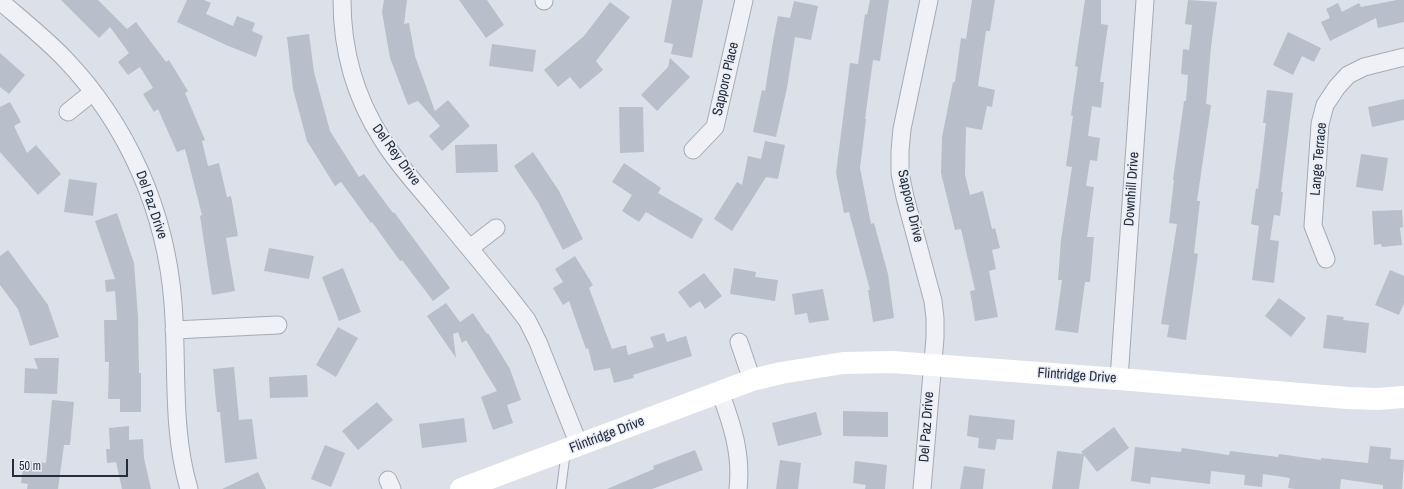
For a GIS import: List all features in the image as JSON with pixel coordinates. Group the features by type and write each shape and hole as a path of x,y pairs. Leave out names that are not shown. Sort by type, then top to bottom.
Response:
{"street":[{"name":"Del Rey Drive","path":"342,0 342,24 352,74 371,119 382,139 400,164 470,248 527,320 547,362 573,448"},
{"name":"Sapporo Place","path":"693,150 715,127 744,0"},
{"name":"Sapporo Drive","path":"929,0 902,128 900,173 935,318 935,338 932,365"},
{"name":"Downhill Drive","path":"1119,379 1145,0"},
{"name":"Del Paz Drive","path":"0,1 50,44 66,60 93,92 124,138 148,191 165,248 173,303 179,437 182,461 189,489"},
{"name":"Lange Terrace","path":"1326,259 1313,226 1320,124 1325,105 1337,87 1348,75 1364,67 1404,57"},
{"path":"68,112 93,92"},
{"path":"470,248 496,228"},
{"path":"174,330 278,325"},
{"path":"739,342 752,380"},
{"name":"Flintridge Drive","path":"461,489 752,380 782,373 843,363 885,362 932,365 1348,398 1378,399 1404,397"},
{"name":"Del Paz Drive","path":"922,489 932,365"},
{"path":"720,392 733,426 737,443 740,463 738,489"}],"lane":[{"path":"561,489 573,448"}],"building":[{"path":"61,0 98,0 127,29 136,22 166,62 169,60 188,91 185,93 205,140 202,141 208,166 219,163 227,197 231,196 238,236 226,238 235,291 212,295 200,216 202,215 185,149 177,152 158,109 154,112 143,94 153,88 140,67 128,75 118,62 129,53 110,27 99,38"},
{"path":"187,0 204,0 211,3 206,14 233,26 237,16 255,23 252,31 263,36 256,57 177,22"},
{"path":"384,0 407,0 404,24 409,23 415,56 435,111 448,100 470,126 442,151 429,136 440,126 418,101 408,105 390,58 382,12"},
{"path":"459,0 487,0 504,25 486,38"},
{"path":"672,0 703,0 692,58 671,54 673,44 664,42"},
{"path":"870,0 889,0 880,61 873,60 860,168 871,224 874,223 888,274 894,318 873,322 868,290 870,290 849,212 844,213 836,173 850,63 858,64 865,14 867,15"},
{"path":"972,0 995,0 990,31 986,31 978,86 995,90 992,107 987,106 982,130 966,127 965,175 970,195 983,191 992,229 995,228 1000,248 992,250 996,269 989,271 998,317 975,321 970,291 975,290 961,229 955,230 941,173 942,137 953,82 955,82 961,38 966,39"},
{"path":"1085,0 1101,0 1101,24 1108,25 1100,82 1104,82 1101,108 1092,106 1088,136 1100,138 1097,161 1090,160 1086,186 1094,187 1087,237 1094,237 1090,282 1085,282 1078,333 1055,330 1062,280 1058,280 1061,240 1072,167 1066,166 1078,67 1075,66"},
{"path":"1188,0 1217,2 1206,104 1211,105 1197,201 1200,201 1194,253 1198,254 1186,340 1167,337 1169,325 1161,324 1177,224 1169,223 1173,180 1184,101 1186,101 1188,75 1181,74 1183,49 1189,50 1192,25 1185,24"},
{"path":"1404,0 1404,22 1378,28 1376,18 1330,41 1321,22 1330,18 1326,9 1338,3 1342,12 1359,3 1361,7"},
{"path":"794,1 818,6 811,40 795,37 787,88 776,137 753,132 762,90 765,91 778,16 790,18"},
{"path":"610,2 630,17 596,61 603,70 580,89 570,77 558,87 544,70 584,36"},
{"path":"1288,32 1321,48 1314,62 1302,56 1293,75 1273,65"},
{"path":"309,34 314,72 330,131 359,177 364,174 450,288 433,301 402,260 400,261 341,182 335,186 307,141 293,89 287,37"},
{"path":"492,44 536,50 533,72 489,66"},
{"path":"0,53 25,75 9,94 0,87"},
{"path":"670,58 690,77 657,111 641,95 668,67"},
{"path":"1267,90 1293,93 1281,192 1283,192 1280,216 1274,215 1270,240 1279,241 1274,283 1252,280 1259,226 1251,224 1256,188 1258,189 1266,123 1263,123"},
{"path":"1404,99 1404,120 1372,127 1368,107"},
{"path":"10,102 21,122 14,126 27,153 36,145 61,174 38,195 0,152 0,107"},
{"path":"619,107 643,107 644,152 620,153"},
{"path":"765,141 785,145 778,179 766,177 732,231 714,219 737,182 742,185 748,156 761,159"},
{"path":"497,144 498,172 456,173 455,145"},
{"path":"533,152 559,191 583,239 563,250 538,202 514,166"},
{"path":"1361,154 1388,158 1383,191 1356,187"},
{"path":"624,163 661,188 658,193 703,219 692,239 646,212 639,222 622,211 632,195 612,182"},
{"path":"69,179 97,183 93,216 64,212"},
{"path":"1402,210 1403,227 1400,228 1402,245 1382,247 1381,244 1374,245 1372,211"},
{"path":"117,213 134,263 138,317 139,373 141,373 141,412 120,412 120,399 108,399 109,362 105,362 104,320 117,320 115,291 106,292 105,280 115,279 95,221"},
{"path":"269,248 314,256 309,279 264,271"},
{"path":"8,250 48,305 59,337 30,346 18,309 0,285 0,256"},
{"path":"575,256 593,285 589,288 612,349 626,345 628,355 654,347 650,337 664,333 667,342 686,336 692,356 633,375 634,378 614,383 610,368 594,371 588,348 586,349 569,301 563,305 553,288 563,282 555,269"},
{"path":"343,268 361,312 339,321 322,277"},
{"path":"734,268 756,272 755,277 778,280 775,301 730,294"},
{"path":"1390,270 1404,276 1404,303 1399,315 1375,305"},
{"path":"704,273 722,296 705,309 700,301 690,308 678,292"},
{"path":"823,289 829,320 809,323 807,313 795,315 792,294"},
{"path":"1279,298 1306,318 1291,337 1265,316"},
{"path":"446,303 460,322 473,313 487,334 488,333 510,369 521,400 507,405 513,423 493,430 481,397 497,391 466,340 462,343 458,332 453,334 456,358 427,316"},
{"path":"1327,315 1344,317 1343,320 1369,323 1366,353 1323,348"},
{"path":"338,327 358,338 336,377 316,365"},
{"path":"34,358 59,358 57,394 24,393 25,368 38,369"},
{"path":"234,367 239,420 252,419 257,459 225,463 220,412 217,412 213,369"},
{"path":"307,375 308,397 270,398 269,377"},
{"path":"52,400 74,402 70,445 64,445 58,489 27,489 28,484 21,483 24,460 46,463"},
{"path":"377,402 393,420 358,450 342,431"},
{"path":"843,411 888,412 888,437 843,436"},
{"path":"816,412 822,435 778,446 772,423"},
{"path":"969,415 1015,420 1013,440 997,439 995,450 978,448 979,438 967,436"},
{"path":"464,418 467,442 422,448 419,424"},
{"path":"129,426 129,440 143,439 144,458 151,489 122,489 116,462 107,463 106,449 110,449 109,428"},
{"path":"1114,427 1129,448 1097,472 1084,455 1079,489 1052,489 1057,451 1083,454 1081,452"},
{"path":"325,445 345,453 331,487 311,479"},
{"path":"1370,446 1391,448 1390,459 1404,460 1402,489 1383,489 1383,485 1341,479 1340,489 1295,489 1288,488 1290,478 1263,474 1262,487 1244,485 1245,475 1211,471 1210,484 1151,477 1150,484 1131,481 1135,447 1181,452 1182,448 1229,455 1230,451 1278,457 1279,454 1321,460 1321,458 1368,463"},
{"path":"695,450 703,470 652,489 607,489 654,469 653,466"},
{"path":"780,460 801,463 798,489 776,489"},
{"path":"855,461 887,465 885,489 865,489 866,485 853,483"},
{"path":"964,466 985,469 983,489 960,489"},
{"path":"258,472 266,489 222,489"}]}
